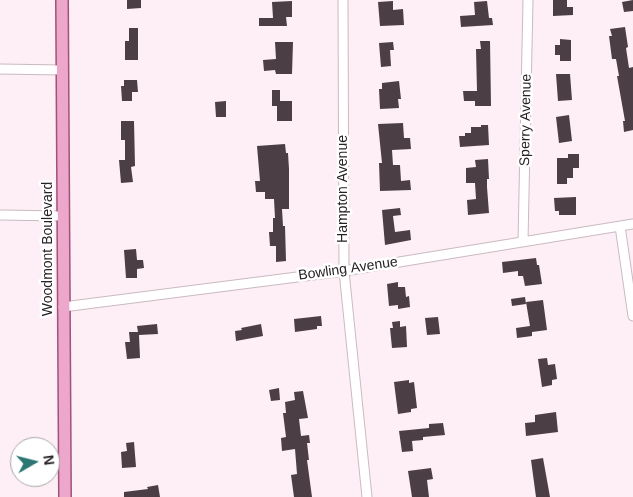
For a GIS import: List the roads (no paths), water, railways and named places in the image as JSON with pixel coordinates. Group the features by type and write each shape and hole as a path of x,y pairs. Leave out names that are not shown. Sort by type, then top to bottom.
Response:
{"main road":[{"name":"Woodmont Boulevard","path":"62,0 65,497"}],"street":[{"name":"Hampton Avenue","path":"343,0 344,271 367,497"},
{"name":"Sperry Avenue","path":"523,241 528,0"},
{"path":"0,69 62,70"},
{"path":"0,215 62,216"},
{"name":"Bowling Avenue","path":"63,307 344,271 633,224"},
{"path":"620,226 633,316"}]}
